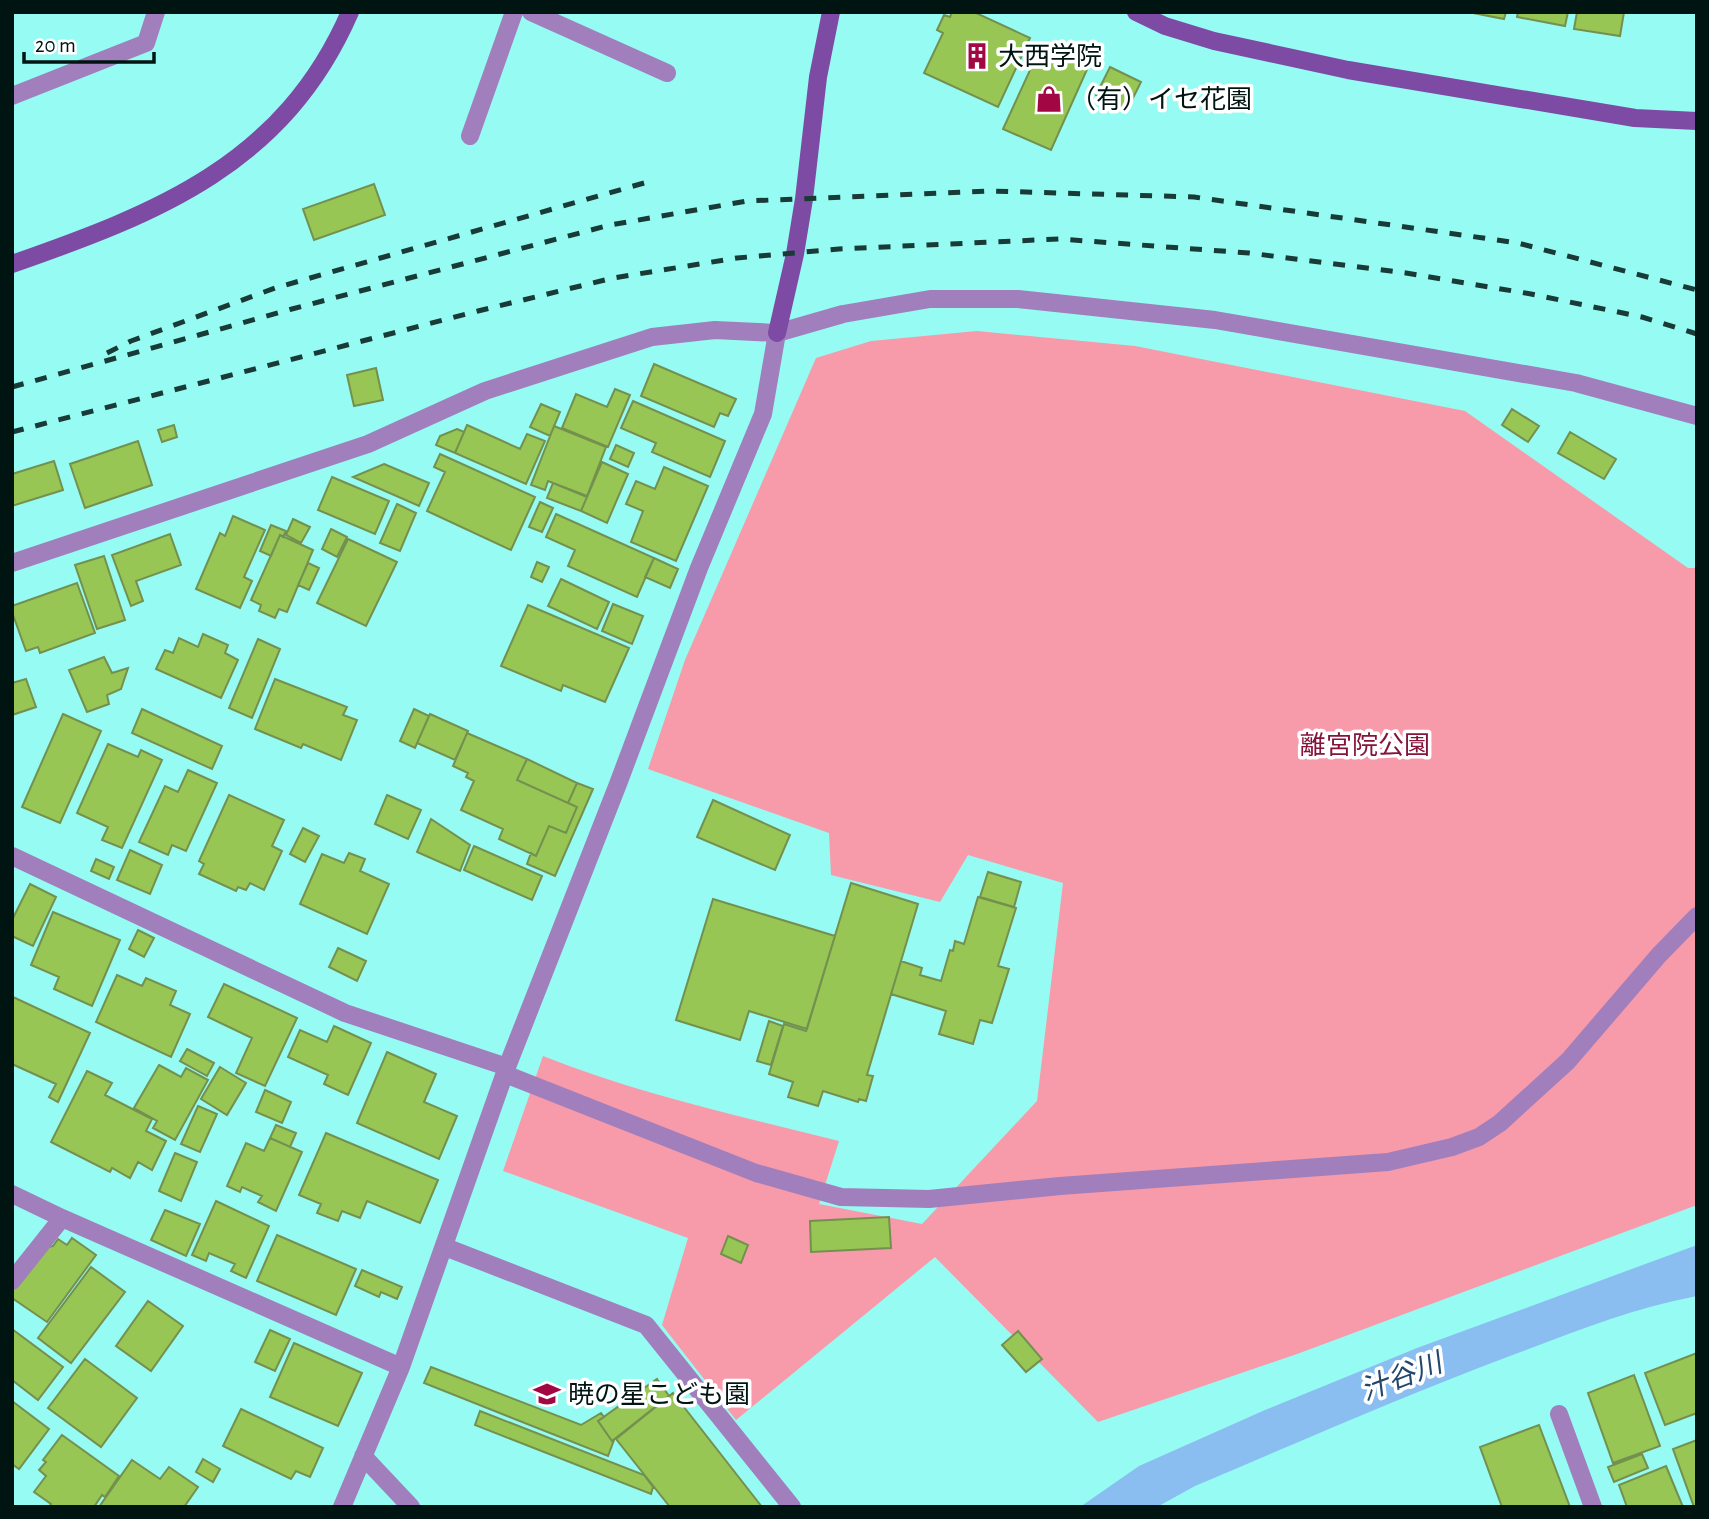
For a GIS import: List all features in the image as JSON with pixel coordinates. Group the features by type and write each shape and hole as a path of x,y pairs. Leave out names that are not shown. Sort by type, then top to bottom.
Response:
{"street":[{"path":"12,96 146,43 156,12"},
{"path":"12,264 115,227 150,211 219,171 275,125 299,98 319,73 350,12"},
{"path":"470,136 514,12"},
{"path":"531,12 667,73"},
{"path":"342,1507 401,1367 506,1070 623,772 699,568 763,414 777,333 795,254 818,77 831,12"},
{"path":"1136,12 1165,26 1214,41 1348,70 1622,116 1697,121"},
{"path":"12,563 368,444 485,391 652,337 715,330 777,333 843,314 930,299 1018,299 1215,320 1576,383 1697,416"},
{"path":"12,856 345,1013 506,1070 756,1173 841,1197 929,1199 1060,1186 1388,1162 1452,1147 1479,1137 1500,1124 1568,1061 1659,955 1697,916"},
{"path":"12,1194 401,1367"},
{"path":"12,1281 62,1218"},
{"path":"445,1247 646,1325 792,1507"},
{"path":"1559,1415 1592,1507"},
{"path":"363,1456 411,1507"}],"green space":[{"name":"離宮院公園","path":"977,331 1135,346 1465,411 1688,568 1697,568 1697,1205 1297,1354 1098,1422 935,1257 736,1420 662,1325 688,1238 503,1171 543,1056 652,1093 839,1141 819,1204 922,1224 1037,1101 1063,883 968,855 940,902 831,875 829,833 648,769 685,660 816,358 871,341"}],"water":[{"name":"汁谷川","path":"1697,1245 1697,1296 1602,1322 1470,1371 1195,1486 1157,1507 1080,1507 1139,1466 1265,1410 1417,1348"}],"building":[{"name":"大西学院","path":"952,12 974,12 1030,38 998,107 924,73 943,33 937,30 944,15 950,17"},
{"path":"1468,12 1506,12 1504,19"},
{"path":"1518,12 1568,12 1565,26 1517,17"},
{"path":"1577,12 1624,12 1620,36 1574,29"},
{"path":"1042,44 1089,65 1051,150 1003,129"},
{"path":"1110,67 1141,82 1127,110 1096,95"},
{"path":"374,184 385,215 314,240 303,209"},
{"path":"654,364 736,399 728,416 720,413 714,427 641,396"},
{"path":"376,368 383,400 354,406 347,375"},
{"path":"615,389 630,395 608,447 562,428 576,394 607,407"},
{"path":"633,401 725,441 710,477 652,452 656,443 621,428"},
{"path":"541,404 560,412 550,436 530,427"},
{"path":"1512,409 1539,426 1528,442 1502,425"},
{"path":"174,425 177,437 162,442 158,430"},
{"path":"467,425 520,449 527,434 545,441 526,484 455,453"},
{"path":"554,426 606,447 587,496 548,481 545,490 531,485"},
{"path":"457,429 464,432 455,453 436,445 440,436"},
{"path":"1570,432 1616,459 1604,479 1558,453"},
{"path":"138,441 152,485 85,508 70,464"},
{"path":"616,445 634,453 628,467 610,459"},
{"path":"440,454 535,497 511,550 427,511 445,472 434,467"},
{"path":"54,461 63,490 12,506 12,474"},
{"path":"602,462 628,474 607,523 581,511"},
{"path":"384,464 429,483 419,506 353,477"},
{"path":"664,467 708,486 676,561 631,542 643,511 626,504 636,481 655,489"},
{"path":"332,477 389,501 375,534 318,510"},
{"path":"553,483 587,497 581,511 547,498"},
{"path":"540,502 553,508 542,532 529,527"},
{"path":"397,504 416,513 400,551 380,543"},
{"path":"556,514 654,558 637,597 568,566 575,550 546,537"},
{"path":"233,516 265,530 244,577 252,581 240,608 196,589 220,533 225,536"},
{"path":"293,519 310,527 301,543 286,535"},
{"path":"271,525 286,531 283,537 280,535 271,556 260,551"},
{"path":"331,529 347,537 337,557 322,549"},
{"path":"170,534 181,565 136,581 143,601 131,606 112,555"},
{"path":"280,535 313,550 287,612 279,609 275,618 259,611 261,605 251,600"},
{"path":"348,539 397,562 366,626 317,603"},
{"path":"104,556 125,620 97,629 75,565"},
{"path":"654,558 678,569 670,588 645,577"},
{"path":"537,562 549,567 542,582 531,577"},
{"path":"308,563 319,568 309,590 298,585"},
{"path":"561,579 609,602 597,629 548,606"},
{"path":"77,583 95,633 40,653 38,647 26,651 12,606"},
{"path":"613,604 643,616 632,644 602,631"},
{"path":"528,605 629,648 605,702 563,685 561,691 501,666"},
{"path":"203,634 228,645 225,653 238,660 221,698 156,669 165,650 173,653 179,638 198,647"},
{"path":"258,639 280,649 252,718 229,708"},
{"path":"104,657 112,673 128,668 121,689 107,695 109,704 87,712 69,670"},
{"path":"26,679 36,707 12,715 12,683"},
{"path":"275,679 347,707 343,715 357,720 341,760 303,744 301,748 255,729"},
{"path":"142,709 222,746 212,769 132,733"},
{"path":"414,709 429,716 415,748 400,741"},
{"path":"63,714 101,731 60,823 22,807"},
{"path":"430,714 468,731 455,760 417,743"},
{"path":"467,733 527,759 517,780 577,807 566,833 549,826 536,856 499,839 503,829 461,810 474,781 466,777 468,773 453,766"},
{"path":"108,744 138,757 141,750 162,760 122,848 102,840 108,827 77,813"},
{"path":"527,759 577,783 568,803 517,780"},
{"path":"188,770 217,783 186,851 172,845 168,855 139,842 165,786 178,792"},
{"path":"577,783 593,789 555,876 527,864 531,853 536,856 549,826 566,833 577,807 568,803"},
{"path":"229,795 284,820 272,846 282,851 264,890 250,883 246,890 238,887 236,891 199,874 204,864 199,861"},
{"path":"387,795 421,810 408,839 375,824"},
{"path":"713,800 790,835 775,870 697,837"},
{"path":"431,819 470,845 460,871 417,852"},
{"path":"303,828 319,836 305,862 290,854"},
{"path":"474,846 542,876 532,900 464,870"},
{"path":"130,850 162,865 150,894 117,880"},
{"path":"349,853 365,859 360,871 389,884 367,934 300,904 322,854 344,863"},
{"path":"96,859 114,867 109,879 91,871"},
{"path":"988,872 1021,882 1014,907 980,897"},
{"path":"851,883 918,904 867,1075 873,1076 866,1101 859,1099 858,1102 823,1091 818,1106 788,1097 793,1082 769,1074 784,1024 806,1031"},
{"path":"30,884 56,897 33,946 12,936 12,920"},
{"path":"978,897 1016,908 998,966 1009,969 992,1023 980,1020 973,1044 939,1034 946,1011 891,994 901,961 922,968 920,975 941,981 955,941 964,944"},
{"path":"713,899 835,936 807,1029 749,1011 740,1040 676,1020"},
{"path":"53,912 120,940 92,1006 54,989 59,977 31,965"},
{"path":"138,930 154,938 144,957 129,949"},
{"path":"338,948 366,961 357,981 329,967"},
{"path":"117,975 142,986 146,978 176,991 170,1005 190,1014 171,1057 96,1022"},
{"path":"224,984 297,1018 265,1086 236,1073 252,1038 208,1017"},
{"path":"13,997 90,1033 58,1102 49,1097 56,1084 12,1064"},
{"path":"769,1021 783,1026 771,1065 757,1061"},
{"path":"334,1026 371,1043 348,1095 324,1084 328,1075 288,1057 300,1030 327,1042"},
{"path":"187,1049 214,1063 207,1076 180,1061"},
{"path":"387,1052 436,1074 424,1102 457,1116 439,1159 357,1123"},
{"path":"159,1065 181,1077 186,1068 208,1080 175,1140 153,1128 157,1121 134,1108"},
{"path":"220,1067 246,1083 227,1115 201,1099"},
{"path":"87,1071 112,1083 105,1095 152,1119 146,1131 166,1141 152,1170 138,1162 130,1178 112,1168 110,1172 51,1142"},
{"path":"265,1090 291,1102 282,1123 256,1112"},
{"path":"198,1106 217,1114 200,1152 181,1144"},
{"path":"276,1125 296,1133 290,1147 270,1138"},
{"path":"326,1133 438,1180 420,1223 367,1201 360,1218 342,1211 338,1221 317,1213 321,1204 299,1195"},
{"path":"270,1138 302,1152 276,1211 258,1202 262,1196 242,1187 240,1192 227,1186 246,1143 264,1151"},
{"path":"175,1153 197,1162 181,1201 159,1191"},
{"path":"216,1201 269,1226 246,1278 231,1271 235,1264 209,1253 206,1261 192,1255"},
{"path":"165,1210 200,1224 186,1256 151,1240"},
{"path":"889,1217 891,1248 811,1252 810,1221"},
{"path":"277,1235 356,1269 336,1315 257,1281"},
{"path":"728,1236 748,1245 741,1263 721,1254"},
{"path":"72,1238 96,1255 47,1322 12,1298 12,1290 42,1248 53,1246 58,1239 67,1245"},
{"path":"91,1267 125,1292 71,1363 38,1338"},
{"path":"362,1270 402,1287 397,1299 381,1292 379,1297 355,1286"},
{"path":"148,1301 183,1326 151,1371 116,1346"},
{"path":"12,1329 63,1367 38,1400 12,1380"},
{"path":"270,1330 290,1339 275,1371 255,1362"},
{"path":"1018,1331 1042,1359 1026,1372 1002,1345"},
{"path":"294,1343 362,1373 338,1426 270,1397"},
{"path":"1697,1353 1697,1413 1665,1425 1645,1373"},
{"path":"85,1359 137,1398 101,1447 48,1408"},
{"path":"431,1367 581,1425 601,1413 604,1417 598,1421 612,1441 614,1440 608,1456 424,1383"},
{"path":"1634,1375 1660,1446 1613,1463 1588,1393"},
{"path":"657,1379 669,1396 612,1441 598,1421"},
{"path":"673,1393 762,1507 670,1507 616,1439"},
{"path":"12,1401 49,1429 19,1469 12,1464"},
{"path":"241,1409 323,1448 310,1477 296,1471 291,1479 223,1446"},
{"path":"480,1411 644,1475 653,1487 651,1494 475,1425"},
{"path":"1539,1425 1570,1507 1502,1507 1480,1447"},
{"path":"62,1435 119,1476 105,1497 102,1495 94,1507 49,1507 51,1504 34,1492 46,1476 39,1470 46,1462 43,1460"},
{"path":"1697,1440 1697,1507 1694,1507 1673,1449"},
{"path":"1642,1454 1648,1468 1614,1482 1608,1467"},
{"path":"203,1459 220,1469 213,1482 196,1472"},
{"path":"132,1460 160,1479 169,1467 198,1487 184,1507 99,1507"},
{"path":"1666,1466 1683,1507 1627,1507 1619,1485"}],"railway":[{"path":"107,353 131,341 275,288 651,181"},
{"path":"12,387 610,225 747,201 991,191 1194,197 1518,243 1697,290"},
{"path":"12,432 613,278 737,258 839,249 1059,239 1249,253 1406,273 1531,294 1642,317 1697,334"}],"place":[{"name":"大西学院","path":"977,56"},
{"name":"（有）イセ花園","path":"1049,99"},
{"name":"暁の星こども園","path":"547,1394"}]}
